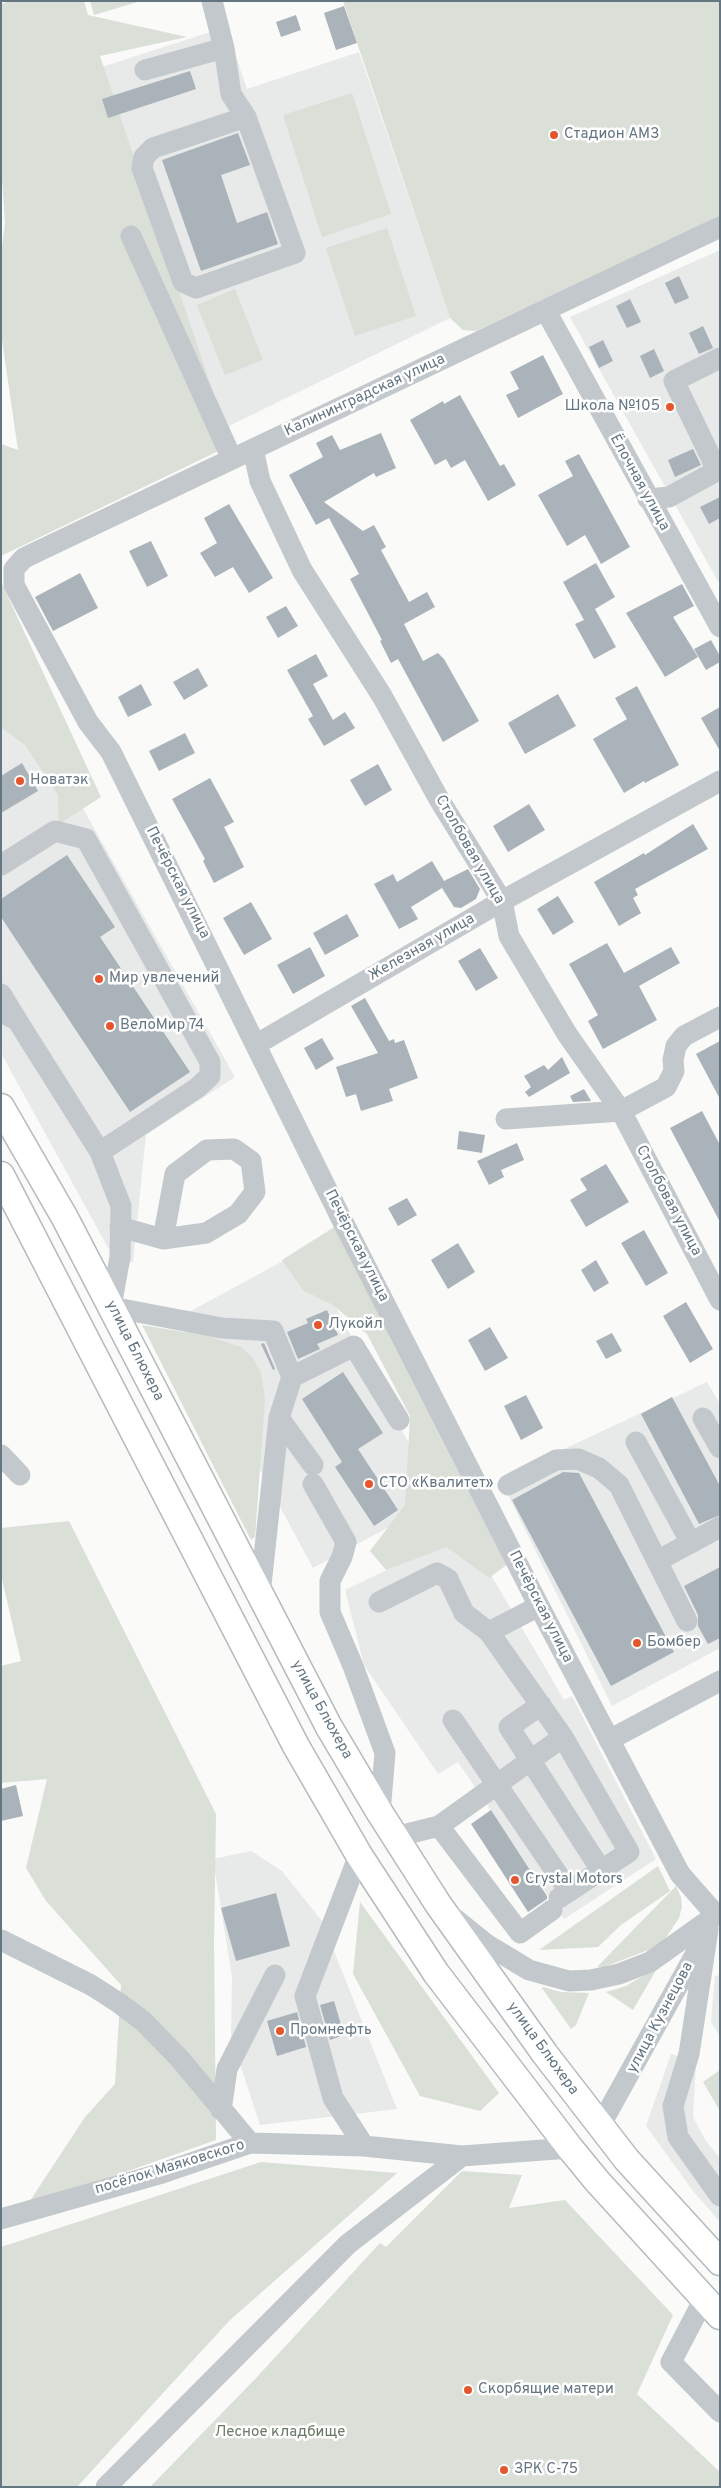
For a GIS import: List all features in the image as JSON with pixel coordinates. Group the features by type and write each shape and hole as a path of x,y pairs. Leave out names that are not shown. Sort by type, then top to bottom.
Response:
{"main road":[{"name":"улица Блюхера","path":"1,1107 34,1161 329,1727 380,1813 438,1904 545,2054 627,2160 720,2262"},
{"path":"1,1175 296,1746 359,1856 436,1973 570,2148 597,2182 712,2308"},
{"path":"570,2148 600,2126"}],"street":[{"path":"212,1 224,48 231,94 246,117 295,253 196,288 183,282 142,168 144,157 153,148 246,117"},
{"path":"145,70 224,48"},
{"name":"Калининградская улица","path":"14,569 24,558 720,227"},
{"path":"131,236 232,459"},
{"name":"Ёлочная улица","path":"546,311 720,627"},
{"path":"648,499 669,497 718,470 674,381 720,358"},
{"name":"Столбовая улица","path":"253,449 260,481 302,570 382,696 440,801 502,901 509,936 567,1034 621,1110 720,1300"},
{"name":"Печёрская улица","path":"14,569 14,585 88,722 112,752 341,1218 539,1606 680,1874 715,1918"},
{"name":"Железная улица","path":"257,1044 502,901 720,781"},
{"path":"1,865 55,831 86,838 210,1062 210,1076 197,1088 100,1152"},
{"path":"1,994 9,1016 100,1152 120,1206 120,1257 111,1307 222,1328 273,1331 292,1377 279,1418 260,1594"},
{"path":"506,1119 621,1110 666,1087 674,1071 673,1060 676,1046 684,1036 720,1017"},
{"path":"120,1227 163,1239 206,1233 238,1214 255,1192 251,1161 234,1149 207,1150 175,1174 163,1239"},
{"path":"292,1377 354,1346 399,1420"},
{"path":"279,1418 313,1475 346,1542 342,1557 330,1581 330,1612 353,1666 385,1752 380,1813"},
{"path":"703,1418 720,1448"},
{"path":"636,1442 691,1543"},
{"path":"1,1455 20,1475"},
{"path":"508,1485 556,1460 578,1459 599,1468 619,1486 687,1621"},
{"path":"657,1561 720,1527"},
{"path":"379,1602 437,1573 448,1579 464,1613 489,1632 564,1737 629,1852 560,1900 520,1932 439,1826"},
{"path":"489,1632 539,1606"},
{"path":"609,1740 720,1681"},
{"path":"541,1705 509,1727 601,1870"},
{"path":"453,1720 497,1785 560,1900"},
{"path":"395,1837 439,1826 564,1737"},
{"path":"359,1856 305,1996 333,2098 364,2146"},
{"path":"438,1904 486,1944 529,1970 570,1981 591,1980 619,1974 650,1962 715,1918"},
{"path":"715,1918 689,2054 673,2106 678,2137 720,2196"},
{"name":"улица Кузнецова","path":"600,2126 715,1918"},
{"path":"7,1947 91,1986 143,2021 180,2059 250,2143"},
{"path":"221,2110 227,2069 275,1975"},
{"name":"посёлок Маяковского","path":"1,2219 159,2174 250,2143 364,2146 462,2156 570,2148"},
{"path":"106,2487 348,2244 462,2156"},
{"path":"712,2308 671,2362 720,2412"}],"shaded area":[{"path":"226,27 247,89 359,52 450,318 225,428 80,74"},
{"name":"Школа №105","path":"720,250 720,585 570,317"},
{"path":"1,672 77,798 235,1077 146,1135 133,1262 117,1264 1,1053"},
{"path":"305,1249 439,1500 313,1568 178,1318"},
{"path":"707,1382 720,1404 720,1648 612,1706 500,1479"},
{"path":"466,1532 564,1700 572,1696 656,1859 564,1919 458,1762 438,1774 364,1665 345,1590"},
{"path":"251,1851 282,1871 322,1921 397,2109 260,2125 231,2037 232,1977 213,1859"},
{"path":"720,1975 720,2036 711,2022 715,1976"},
{"path":"671,2054 696,2062 693,2117 706,2141 720,2158 720,2222 693,2191 646,2126"}],"green space":[{"path":"9,1 84,1 88,15 187,37 100,56 225,428 233,444 1,556 1,444 18,450 1,333 1,254 5,223 1,163 1,4"},
{"path":"90,1 141,1 94,15"},
{"name":"Стадион АМЗ","path":"343,1 720,1 720,219 476,331 463,330 450,318"},
{"path":"352,93 391,214 322,237 283,115"},
{"path":"387,228 416,316 355,336 326,248"},
{"path":"235,289 263,360 225,375 197,305"},
{"path":"1,582 101,797 59,824 58,795 25,745 1,727"},
{"path":"336,1226 509,1563 489,1578 447,1547 386,1570 370,1551 405,1505 410,1416 367,1334 333,1305 303,1290 282,1260"},
{"path":"142,1325 208,1336 241,1347 252,1357 261,1373 265,1399 255,1537 251,1540"},
{"path":"69,1521 216,1814 214,1942 216,2140 26,2207 85,2117 115,2084 121,1985 46,1901 26,1868 47,1779 1,1783 1,1666 21,1661 1,1575 1,1528"},
{"path":"658,1866 670,1891 621,1925 598,1947 539,1950"},
{"path":"676,1886 681,1897 682,1907 679,1918 665,1939 656,1947 604,1967 597,1967"},
{"path":"360,1902 499,2093 480,2111 420,2096 353,1974"},
{"path":"653,1970 655,1972 633,2010 606,1992 626,1986"},
{"path":"542,1988 561,1992 589,1993 576,2025 571,2029"},
{"path":"720,2070 720,2111 703,2082"},
{"path":"261,2162 397,2173 229,2321 77,2487 1,2487 1,2247"},
{"name":"Лесное кладбище","path":"462,2171 522,2175 509,2208 565,2200 673,2315 637,2394 720,2472 720,2487 150,2487 258,2376 380,2243 386,2247"}],"building":[{"path":"344,6 357,43 336,50 324,13"},
{"path":"296,15 301,30 281,37 276,22"},
{"path":"190,71 196,89 108,118 102,99"},
{"path":"238,133 250,165 221,175 237,223 267,212 278,244 201,271 162,160"},
{"path":"679,276 689,298 675,304 665,283"},
{"path":"630,299 641,322 627,328 616,306"},
{"path":"703,326 713,348 699,354 689,333"},
{"path":"603,340 613,361 599,368 589,347"},
{"path":"654,349 664,371 650,378 640,356"},
{"path":"543,355 563,394 518,418 506,395 519,389 510,372"},
{"path":"460,395 500,466 504,464 516,485 488,501 465,460 451,468 446,459 435,465 410,420 443,401 444,404"},
{"path":"381,433 396,468 376,477 374,473 324,502 363,531 374,525 386,547 381,550 409,602 427,592 435,607 404,624 423,661 438,653 444,659 479,721 443,742 398,659 391,663 380,641 382,640 350,579 359,574 329,518 316,525 289,475 323,457 316,443 332,435 340,450"},
{"path":"693,449 701,465 675,477 668,460"},
{"path":"579,454 630,547 601,564 585,535 567,546 538,495 573,476 565,461"},
{"path":"720,497 720,518 709,524 700,507"},
{"path":"229,504 273,578 249,593 233,567 215,577 200,553 217,543 204,518"},
{"path":"151,541 168,576 147,587 129,551"},
{"path":"596,563 615,597 595,609 616,647 594,659 575,624 584,620 563,582"},
{"path":"80,573 98,608 53,631 35,597"},
{"path":"682,584 694,606 673,617 698,657 665,677 626,613"},
{"path":"286,606 298,626 278,638 266,617"},
{"path":"711,640 720,656 720,662 706,670 694,649"},
{"path":"316,654 328,676 313,684 333,720 345,712 355,728 324,746 308,719 313,716 287,670"},
{"path":"198,668 208,686 184,700 173,682"},
{"path":"141,684 152,705 128,717 118,697"},
{"path":"637,686 679,765 645,783 644,781 624,793 593,739 627,719 615,698"},
{"path":"558,694 576,726 525,754 508,723"},
{"path":"720,707 720,751 701,718"},
{"path":"185,733 195,753 159,771 149,751"},
{"path":"22,763 38,791 1,813 1,776"},
{"path":"378,764 392,790 365,806 350,780"},
{"path":"210,778 234,822 224,827 244,867 214,883 203,861 205,859 172,799"},
{"path":"529,804 545,830 508,852 493,826"},
{"path":"693,824 708,849 635,889 638,895 633,898 641,913 619,926 594,882 644,853 645,855"},
{"path":"67,855 115,927 100,937 190,1072 130,1112 1,917 1,899"},
{"path":"432,861 444,881 468,869 480,889 476,899 461,908 454,907 442,888 411,907 418,919 399,929 374,884 393,874 397,882"},
{"path":"558,896 574,922 553,935 537,909"},
{"path":"251,902 272,939 244,955 223,918"},
{"path":"347,914 359,936 325,955 313,933"},
{"path":"607,943 624,973 671,947 680,963 639,986 657,1020 603,1049 588,1021 598,1015 569,964"},
{"path":"310,947 325,976 293,994 277,965"},
{"path":"480,948 498,978 476,991 458,961"},
{"path":"365,998 389,1041 394,1039 395,1043 404,1040 418,1078 389,1089 393,1101 361,1111 356,1094 346,1097 336,1067 378,1053 351,1006"},
{"path":"322,1038 334,1059 316,1070 304,1048"},
{"path":"720,1041 720,1099 696,1054"},
{"path":"562,1057 570,1073 529,1097 525,1092 531,1087 524,1076 544,1065 548,1070"},
{"path":"584,1089 591,1101 573,1102 570,1096"},
{"path":"702,1111 720,1145 720,1222 670,1128"},
{"path":"459,1131 485,1135 482,1153 457,1149"},
{"path":"517,1143 524,1160 501,1170 504,1177 489,1185 477,1161"},
{"path":"606,1164 629,1202 586,1227 570,1200 587,1190 580,1179"},
{"path":"407,1198 417,1215 398,1226 388,1208"},
{"path":"644,1230 668,1273 646,1286 621,1243"},
{"path":"458,1243 475,1272 448,1289 431,1260"},
{"path":"596,1260 609,1283 594,1292 581,1270"},
{"path":"686,1302 713,1349 690,1363 663,1316"},
{"path":"327,1310 338,1335 317,1344 320,1349 298,1359 287,1332 308,1323 306,1319"},
{"path":"490,1327 508,1358 485,1371 468,1340"},
{"path":"612,1333 622,1351 606,1359 596,1341"},
{"path":"264,1343 275,1369 273,1370 261,1344"},
{"path":"343,1372 383,1433 358,1449 398,1510 374,1526 335,1467 342,1462 302,1399"},
{"path":"526,1395 543,1428 521,1440 504,1406"},
{"path":"672,1397 720,1486 720,1515 699,1524 641,1414"},
{"path":"563,1472 579,1473 674,1652 611,1686 512,1500"},
{"path":"720,1567 720,1638 708,1644 698,1626 698,1615 684,1586"},
{"path":"16,1785 23,1816 1,1821 1,1789"},
{"path":"491,1810 547,1896 547,1899 528,1912 471,1824"},
{"path":"276,1893 290,1946 236,1961 221,1908"},
{"path":"334,2001 344,2035 330,2040 320,2005"},
{"path":"297,2012 306,2047 277,2056 267,2021"}],"place":[{"name":"Стадион АМЗ","path":"554,135"},
{"name":"Школа №105","path":"670,407"},
{"name":"Новатэк","path":"20,781"},
{"name":"Мир увлечений","path":"99,979"},
{"name":"ВелоМир 74","path":"110,1026"},
{"name":"Лукойл","path":"318,1325"},
{"name":"СТО «Квалитет»","path":"369,1484"},
{"name":"Бомбер","path":"637,1643"},
{"name":"Crystal Motors","path":"515,1880"},
{"name":"Промнефть","path":"280,2031"},
{"name":"Скорбящие матери","path":"468,2390"},
{"name":"ЗРК С-75","path":"504,2470"}]}
